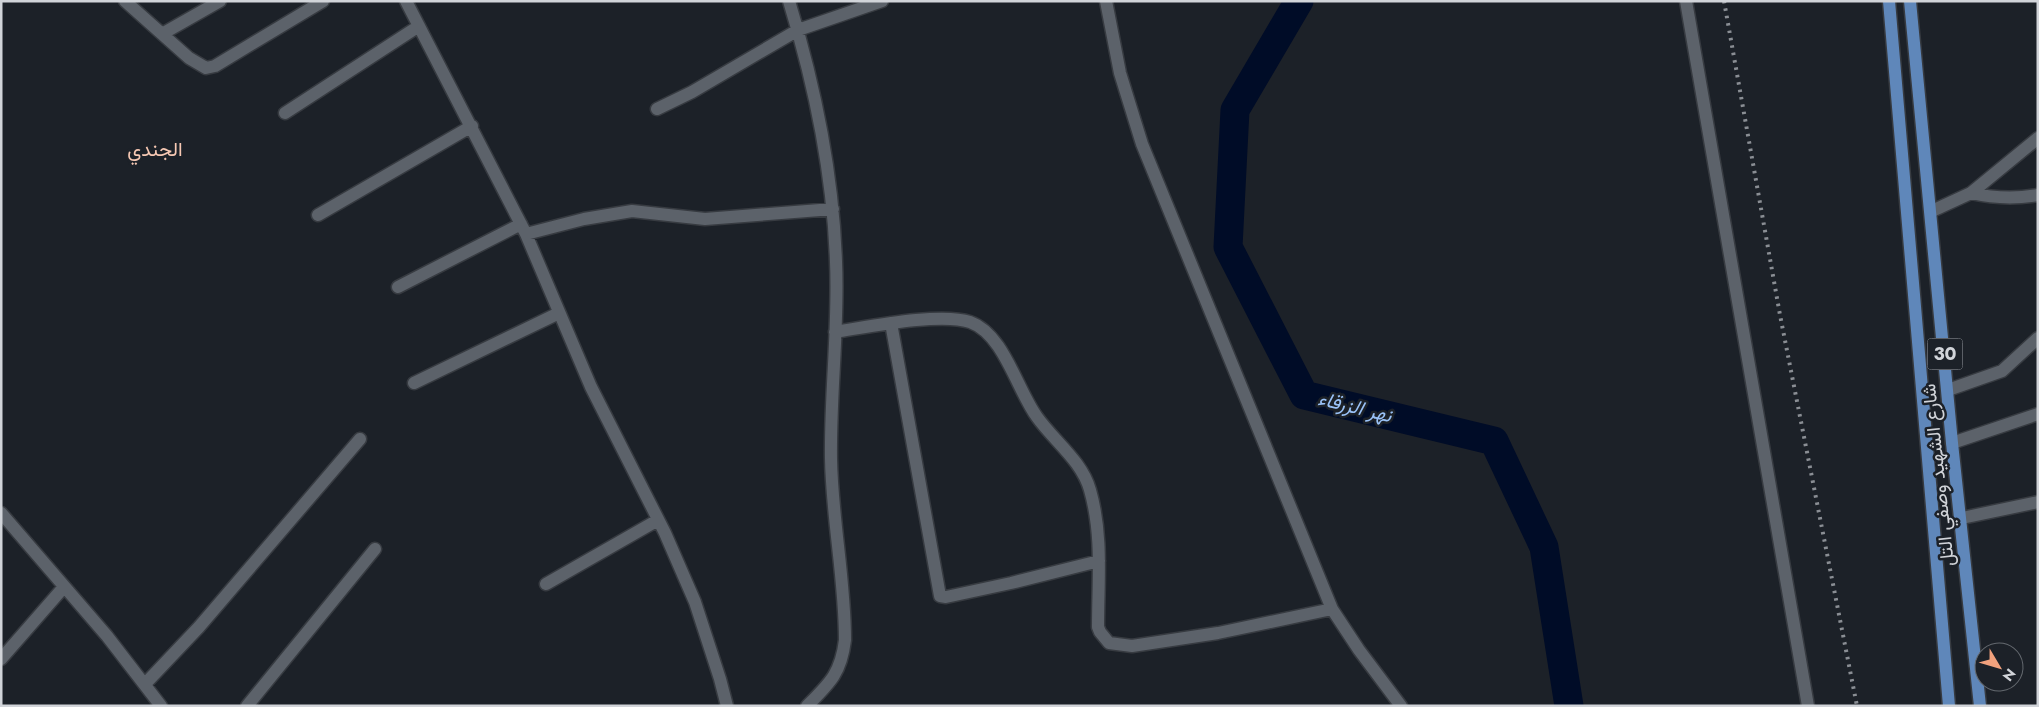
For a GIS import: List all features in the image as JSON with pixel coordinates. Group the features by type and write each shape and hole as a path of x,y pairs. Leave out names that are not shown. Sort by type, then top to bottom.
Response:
{"main road":[{"name":"شارع الشهيد وصفي التل","path":"1889,1 1950,706"},
{"name":"شارع الشهيد وصفي التل","path":"1910,1 1932,212 1952,442 1962,518 1980,706"}],"street":[{"path":"125,1 198,65 206,68 214,66 323,1"},
{"path":"162,34 220,1"},
{"path":"406,1 524,229 611,429 658,520 695,602 727,706"},
{"path":"789,1 808,62 819,119 833,209 836,263 831,460 845,640 843,660 837,674 807,706"},
{"path":"657,110 692,92 798,30 882,1"},
{"path":"1106,1 1120,73 1142,144 1332,609 1359,650 1401,706"},
{"path":"1686,1 1808,706"},
{"path":"285,114 419,26"},
{"path":"318,215 472,126"},
{"path":"1932,212 1971,192 2038,138"},
{"path":"1971,192 1988,197 2020,198 2038,195"},
{"path":"398,287 524,229 632,211 704,218 833,209"},
{"path":"414,383 559,313"},
{"path":"835,332 891,323 954,319 971,322 987,333 1000,350 1024,398 1038,419 1085,477 1090,490 1100,546 1098,627 1104,638 1115,645 1132,646 1218,633 1332,609"},
{"path":"891,323 940,596 944,597 1003,585 1099,561"},
{"path":"1948,390 2002,371 2038,338"},
{"path":"1952,442 2038,414"},
{"path":"145,684 199,627 360,439"},
{"path":"1962,518 2038,502"},
{"path":"1,513 145,684 155,703"},
{"path":"546,584 658,520"},
{"path":"248,706 375,549"},
{"path":"1,659 63,588"}],"waterway":[{"name":"نهر الزرقاء","path":"1299,1 1235,110 1228,247 1304,395 1494,441 1544,547 1569,706"}],"railway":[{"path":"1724,1 1780,315 1857,706"}],"district":[{"name":"الجندي","path":"155,149"}]}
